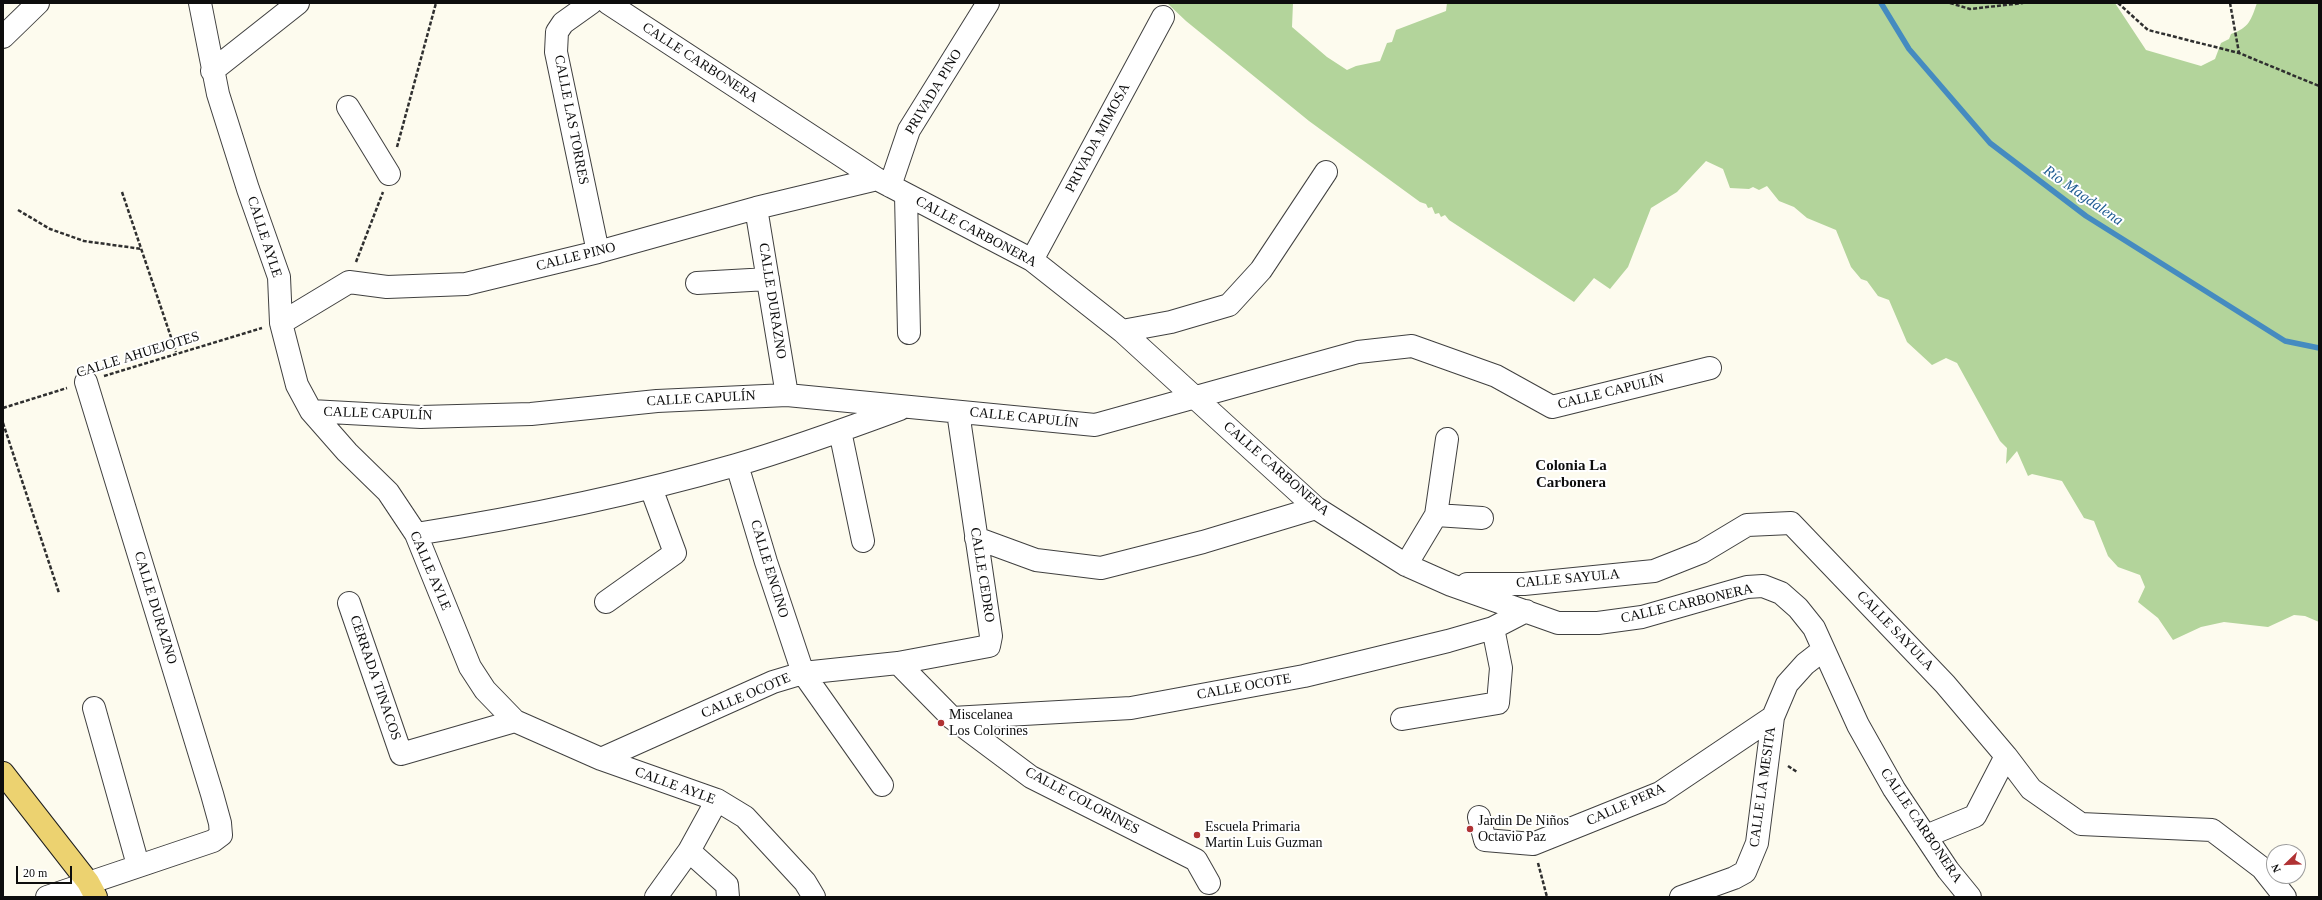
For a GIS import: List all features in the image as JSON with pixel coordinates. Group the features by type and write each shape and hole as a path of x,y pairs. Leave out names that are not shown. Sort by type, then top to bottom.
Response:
{"main road":[{"path":"4,775 92,890"}],"street":[{"path":"3,37 38,3"},
{"name":"CALLE AYLE","path":"200,3 212,71 230,134 279,277 281,323 297,385 311,411 347,452 388,492 416,534 470,667 485,690 515,721 602,759 718,800 745,817 807,892"},
{"path":"212,71 298,3"},
{"name":"CALLE LAS TORRES","path":"591,3 563,23 556,32 556,52 598,252"},
{"name":"CALLE CARBONERA","path":"608,3 891,186 1032,260 1122,331 1316,508 1406,566 1451,585 1558,623 1598,623 1642,617 1747,587 1763,586 1781,593 1798,608 1814,628 1858,725 1894,789 1948,870 1970,897"},
{"name":"PRIVADA PINO","path":"909,333 891,186 909,130 988,3"},
{"name":"PRIVADA MIMOSA","path":"1032,260 1163,17"},
{"path":"348,107 389,174"},
{"path":"1122,331 1171,322 1229,305 1261,270 1326,172"},
{"name":"CALLE PINO","path":"281,323 349,282 387,287 466,284 598,252 756,208 891,186"},
{"name":"CALLE DURAZNO","path":"756,208 787,395"},
{"path":"698,283 768,279"},
{"name":"CALLE CAPULÍN","path":"311,411 421,417 531,414 656,401 787,395 1095,425 1358,352 1412,346 1496,376 1552,407 1710,368"},
{"name":"CALLE DURAZNO","path":"86,382 220,823 221,835 213,841 138,865"},
{"path":"416,534 520,518 651,488 737,465 840,431 906,407"},
{"name":"CALLE CEDRO","path":"898,664 989,646 991,636 958,412"},
{"path":"840,431 863,541"},
{"path":"1406,566 1436,516 1447,439"},
{"name":"CALLE ENCINO","path":"737,465 766,562 803,673 882,785"},
{"path":"606,602 675,553 651,488"},
{"path":"976,538 1036,560 1101,568 1203,542 1316,508"},
{"path":"1436,516 1482,518"},
{"name":"CALLE SAYULA","path":"1451,585 1524,584 1654,571 1702,552 1747,525 1791,523 1945,684 2006,756 2030,789 2081,824 2212,830 2262,868 2285,897"},
{"name":"CERRADA TINACOS","path":"349,603 401,754 515,721"},
{"name":"CALLE OCOTE","path":"952,718 1131,708 1304,676 1448,641 1493,628 1526,611"},
{"path":"1402,719 1498,703 1501,668 1493,628"},
{"name":"CALLE LA MESITA","path":"1682,897 1734,878 1745,872 1751,861 1757,843 1773,717 1787,684 1805,664 1823,650"},
{"name":"CALLE OCOTE","path":"602,759 772,682 803,673 898,664"},
{"name":"CALLE COLORINES","path":"898,664 952,718 1031,777 1196,860 1209,883"},
{"path":"47,897 92,890 138,865 94,708"},
{"name":"CALLE PERA","path":"1533,844 1660,793 1773,717"},
{"path":"1926,836 1975,816 2006,756"},
{"path":"656,897 689,851 718,800"},
{"path":"1479,817 1485,840 1533,844"},
{"path":"689,851 727,885 728,897"}],"path":[{"path":"1950,3 1970,9 2022,3"},
{"path":"2118,3 2148,30 2240,53 2319,86"},
{"path":"2230,3 2240,53"},
{"path":"122,192 176,352"},
{"path":"18,210 50,229 84,241 142,249"},
{"name":"CALLE AHUEJOTES","path":"3,408 176,352 281,323"},
{"path":"3,423 59,593"},
{"path":"1533,844 1547,897"}],"green space":[{"path":"1167,3 1293,3 1292,27 1327,57 1347,70 1356,66 1380,61 1387,43 1392,42 1396,30 1446,11 1447,3 2115,3 2146,50 2201,66 2215,59 2221,43 2229,39 2231,34 2246,26 2251,19 2257,3 2319,3 2319,622 2305,616 2294,615 2268,627 2224,622 2201,627 2173,640 2158,618 2138,602 2145,587 2140,575 2118,567 2108,556 2094,521 2084,518 2062,481 2032,474 2028,476 2017,451 2006,464 2007,448 2000,441 1957,363 1946,358 1932,365 1907,342 1889,300 1878,296 1867,281 1861,279 1851,267 1836,230 1807,218 1794,207 1779,201 1767,186 1759,190 1753,187 1749,189 1730,188 1723,169 1706,161 1677,192 1651,208 1628,267 1610,289 1594,278 1574,302 1449,220 1445,215 1441,217 1439,213 1435,214 1432,207 1428,208 1426,204 1420,202 1309,121 1186,21"}],"waterway":[{"name":"Río Magdalena","path":"1881,3 1909,49 1990,143 2086,216 2285,341 2319,348"}],"place":[{"name":"Miscelanea Los Colorines","path":"941,723"},
{"name":"Jardin De Niños Octavio Paz","path":"1470,829"},
{"name":"Escuela Primaria Martin Luis Guzman","path":"1197,835"}],"district":[{"name":"Colonia La Carbonera","path":"1571,474"}]}
